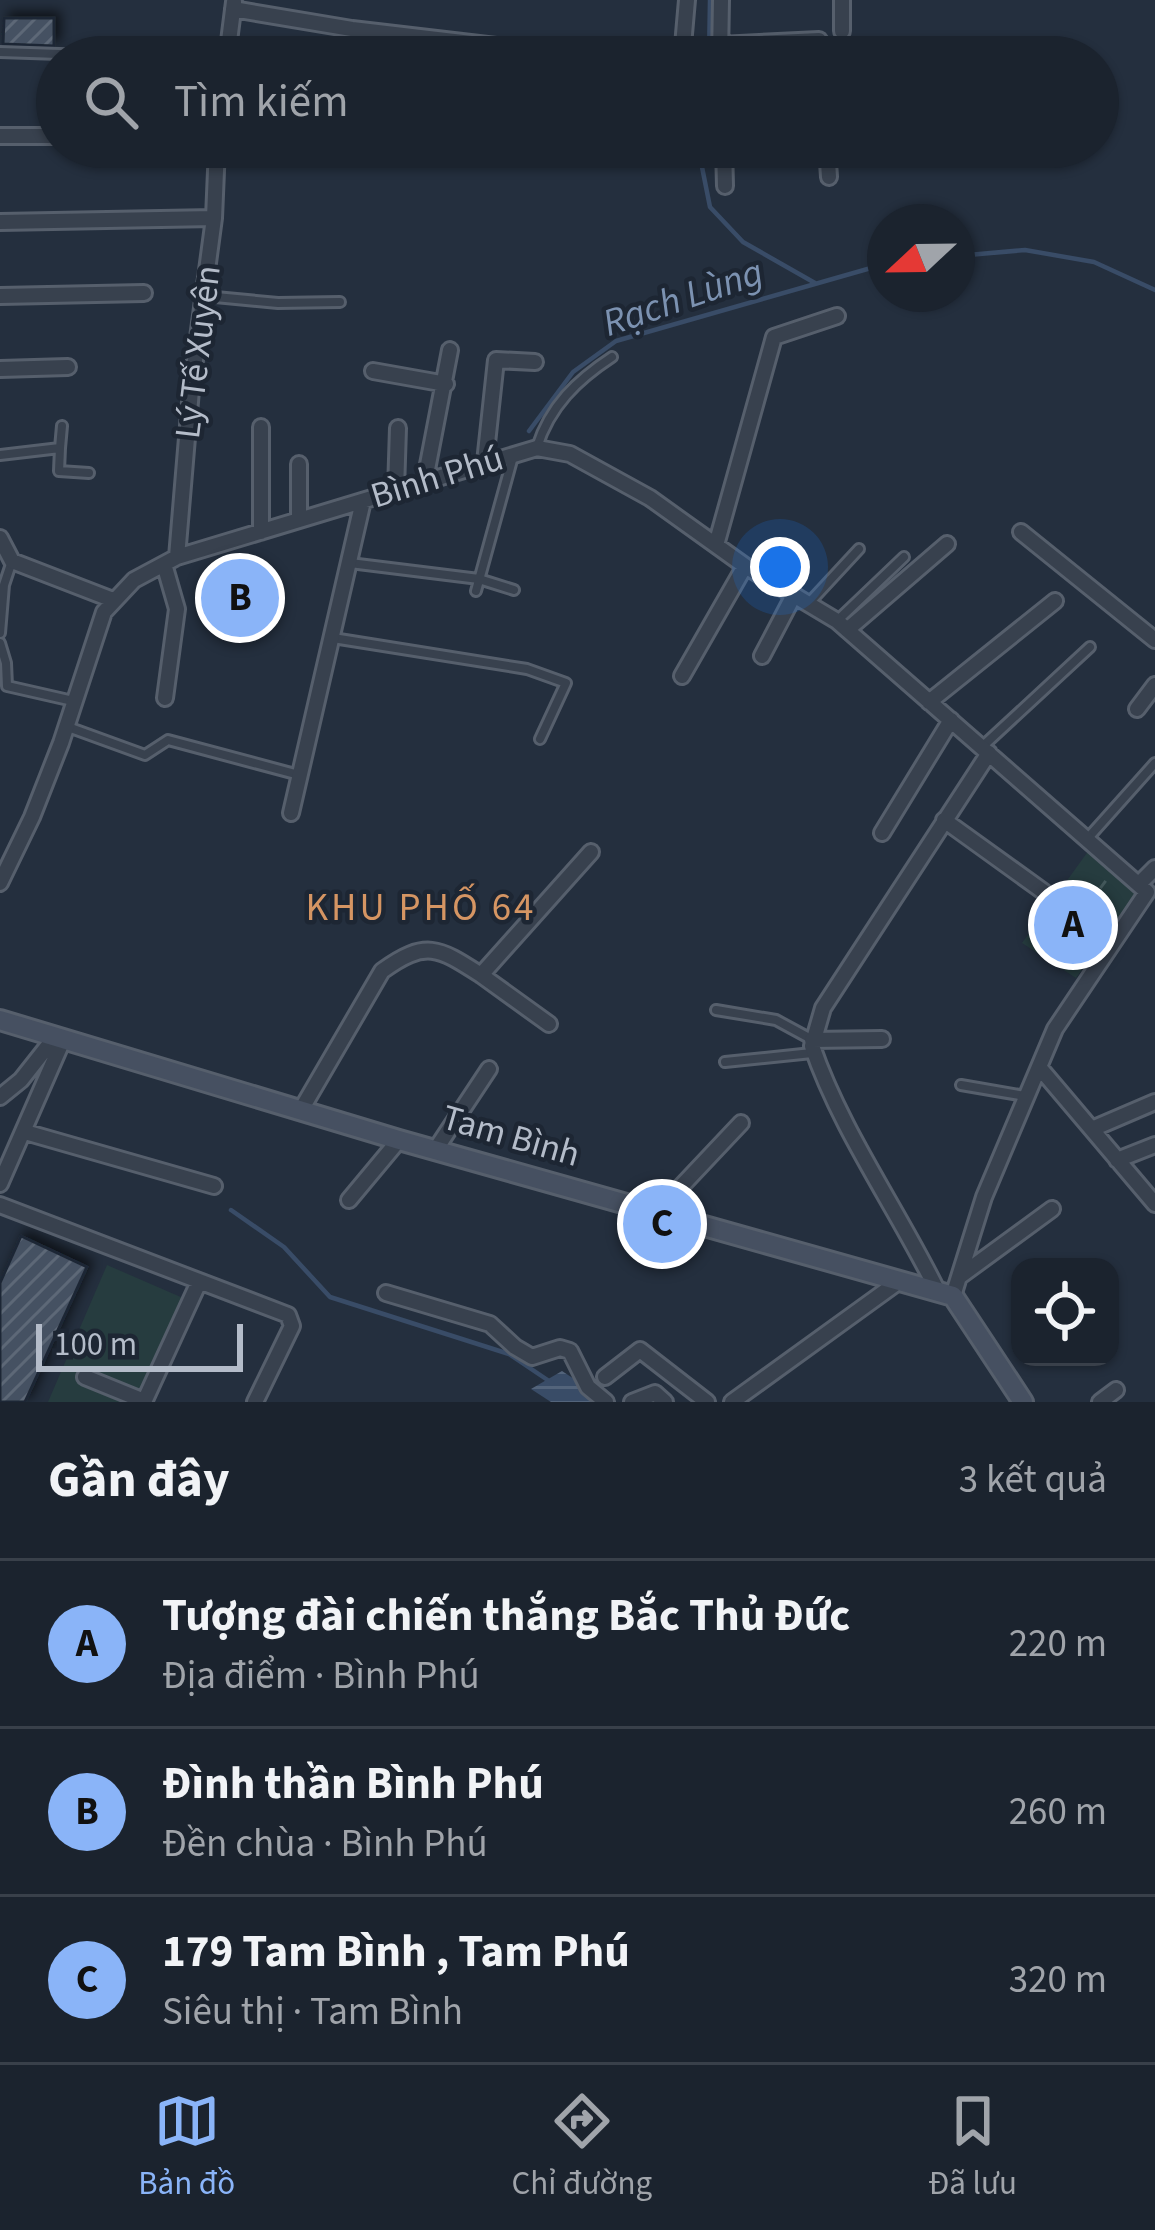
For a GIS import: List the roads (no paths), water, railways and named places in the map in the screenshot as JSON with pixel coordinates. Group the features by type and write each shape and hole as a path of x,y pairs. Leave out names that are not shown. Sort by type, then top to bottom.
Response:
{"main road":[{"name":"Tam Bình","path":"0,1020 898,1282 949,1288"},
{"path":"949,1288 1023,1402"}],"street":[{"path":"684,36 687,0"},
{"path":"720,36 721,0"},
{"path":"842,0 842,31"},
{"path":"229,36 233,4 352,29 412,36"},
{"path":"0,136 36,136"},
{"name":"Lý Tế Xuyên","path":"165,698 178,610 170,561 214,218 216,168"},
{"path":"725,168 725,186"},
{"path":"828,168 829,177"},
{"path":"0,222 214,218"},
{"path":"0,296 144,292"},
{"path":"716,545 774,337 837,316"},
{"path":"425,480 450,350"},
{"path":"484,462 496,360 535,362"},
{"path":"0,369 68,368"},
{"path":"373,370 446,385"},
{"path":"261,427 261,532"},
{"path":"396,490 398,428"},
{"name":"Bình Phú","path":"113,599 134,580 170,561 299,518 514,453 537,448 570,454 650,498 745,566 842,626 1147,889"},
{"path":"299,464 299,518"},
{"path":"291,813 363,501"},
{"path":"1021,532 1155,640"},
{"path":"0,883 32,817 104,612 113,599 12,562 1,544"},
{"path":"842,626 947,544"},
{"path":"682,676 745,566"},
{"path":"762,656 801,599"},
{"path":"929,702 1055,602"},
{"path":"1137,709 1155,685"},
{"path":"882,833 951,720"},
{"path":"949,1288 813,1047 823,1008 985,750"},
{"path":"944,820 1044,892"},
{"path":"481,975 591,852"},
{"path":"949,1288 1055,1028 1147,889 1155,868"},
{"path":"301,1110 382,971 402,956 427,948 445,952 549,1024"},
{"path":"0,1097 59,1039"},
{"path":"0,1184 59,1039"},
{"path":"813,1047 882,1039"},
{"path":"1039,1067 1155,1204"},
{"path":"436,1149 489,1069"},
{"path":"1092,1129 1155,1102"},
{"path":"658,1211 741,1123"},
{"path":"25,1132 214,1186"},
{"path":"349,1200 399,1140"},
{"path":"1117,1160 1155,1145"},
{"path":"0,1205 288,1315 292,1326 255,1402"},
{"path":"949,1288 1052,1210"},
{"path":"85,1377 144,1402 199,1282"},
{"path":"732,1402 898,1282"},
{"path":"386,1293 490,1324 532,1357 560,1348 570,1352 588,1387 606,1402"},
{"path":"605,1377 640,1350 707,1402"},
{"path":"1100,1402 1116,1390"},
{"path":"632,1402 655,1393 665,1402"}],"lane":[{"path":"0,52 36,53"},
{"path":"203,296 278,303 340,302"},
{"path":"537,448 562,398 612,357"},
{"path":"62,426 59,470 89,473"},
{"path":"0,455 60,448"},
{"path":"476,591 514,453"},
{"path":"801,599 859,549"},
{"path":"842,626 904,557"},
{"path":"0,633 4,585 12,562"},
{"path":"348,563 479,579 514,590"},
{"path":"331,638 527,669 566,683 540,739"},
{"path":"0,643 7,663 7,686 74,702"},
{"path":"985,750 1090,647"},
{"path":"67,726 145,755 168,740 299,776"},
{"path":"1087,839 1155,764"},
{"path":"716,1010 776,1020 813,1047"},
{"path":"725,1062 813,1047"},
{"path":"961,1085 1026,1096"}],"water":[{"path":"562,1371 609,1402 551,1402 531,1389"}],"waterway":[{"path":"709,36 710,0"},
{"path":"702,168 710,207 743,242 815,283"},
{"name":"Rạch Lùng","path":"975,254 1025,250 1094,262 1155,290"},
{"name":"Rạch Lùng","path":"529,431 573,372 616,341 867,269"},
{"path":"231,1210 284,1247 330,1297 509,1354 552,1383"}],"place":[{"name":"Đình thần Bình Phú","path":"240,598"},
{"name":"Tượng đài chiến thắng Bắc Thủ Đức","path":"1073,925"},
{"name":"179 Tam Bình , Tam Phú","path":"662,1224"}],"district":[{"name":"KHU PHỐ 64","path":"421,908"}]}
